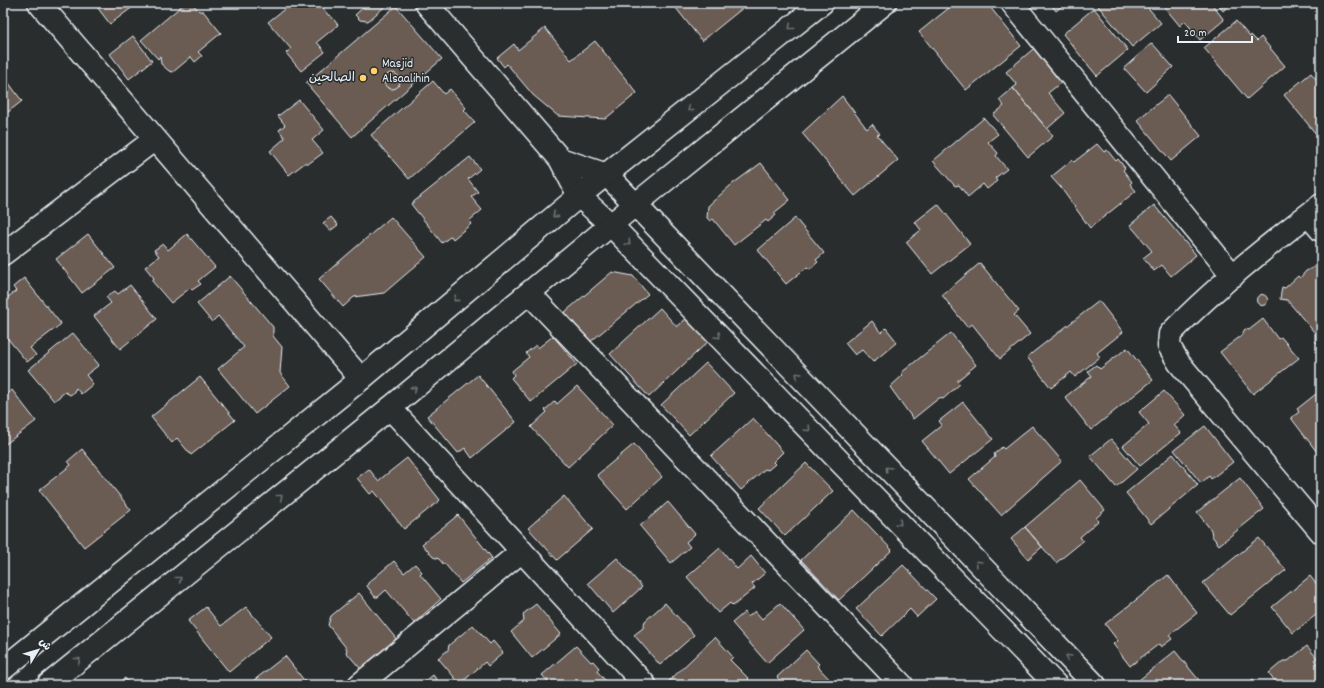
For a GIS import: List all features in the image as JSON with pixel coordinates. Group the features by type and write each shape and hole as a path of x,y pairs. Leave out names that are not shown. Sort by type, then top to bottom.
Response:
{"street":[{"path":"39,3 360,379"},
{"path":"426,3 560,159 579,196 611,225 1056,685"},
{"path":"3,669 360,379 579,196 822,3"},
{"path":"48,685 390,408 636,204 885,3"},
{"path":"1012,3 1233,276"},
{"path":"3,254 155,139"},
{"path":"560,159 607,175 1095,685"},
{"path":"1317,217 1233,276 1170,334 1169,346 1179,363 1321,532"},
{"path":"529,293 902,685"},
{"path":"390,408 644,685"},
{"path":"359,685 522,551"}],"building":[{"path":"94,3 138,3 110,24"},
{"path":"185,3 192,3 199,11 203,11 221,33 198,52 202,56 195,62 191,57 173,72 169,71 161,64 160,56 158,59 141,40"},
{"path":"292,3 309,3 313,7 316,4 321,5 338,25 317,42 325,52 301,71 286,53 291,49 268,22"},
{"path":"309,3 318,3 313,7"},
{"path":"368,3 389,3 368,21 360,20 355,15"},
{"path":"672,3 749,3 702,41"},
{"path":"955,3 987,3 1021,46 966,90 919,32"},
{"path":"1050,3 1066,3 1056,11"},
{"path":"1101,3 1144,3 1161,23 1132,47 1098,6"},
{"path":"1161,3 1211,3 1224,20 1200,40 1185,21 1180,26"},
{"path":"1217,3 1232,3 1223,11"},
{"name":"Masjid Alsaalihin","path":"396,6 442,59 352,137 306,83"},
{"path":"1094,8 1128,50 1097,76 1063,34"},
{"path":"1236,21 1250,37 1251,35 1257,41 1261,37 1285,66 1247,99 1204,48"},
{"path":"545,28 571,60 595,41 637,93 605,119 558,116 533,95 507,64 504,67 497,58 514,44 518,50"},
{"path":"133,36 152,61 129,79 110,54"},
{"path":"1152,43 1173,67 1146,92 1124,68"},
{"path":"1039,44 1068,77 1048,93 1065,113 1047,129 1013,88 1017,85 1006,72"},
{"path":"392,73 398,75 400,81 398,87 392,89 386,87 384,81 386,75"},
{"path":"1311,73 1321,85 1321,140 1284,95"},
{"path":"3,75 22,101 3,116"},
{"path":"433,81 444,94 450,89 466,108 464,110 475,122 409,179 371,135"},
{"path":"1013,88 1053,136 1028,157 993,115 1004,106 999,100"},
{"path":"1168,95 1201,136 1171,161 1137,120"},
{"path":"842,96 867,129 872,124 880,134 877,135 898,160 855,196 802,133"},
{"path":"299,100 324,130 312,140 323,153 308,164 306,162 289,175 270,151 285,138 279,130 285,125 278,116"},
{"path":"984,118 998,134 988,142 998,153 996,156 1007,169 995,178 997,181 987,189 983,184 968,197 959,185 955,186 933,161"},
{"path":"1097,144 1104,152 1107,150 1116,161 1118,159 1125,168 1123,170 1132,182 1130,184 1136,191 1090,228 1061,188 1051,177 1072,160 1074,162"},
{"path":"470,157 480,169 468,179 478,192 471,197 482,210 469,221 471,224 453,239 451,236 442,243 411,204"},
{"path":"761,163 790,200 774,213 776,215 768,222 766,220 734,245 713,219 710,221 707,218 708,206 731,185"},
{"path":"938,204 970,244 932,274 906,242 921,230 915,222"},
{"path":"1154,205 1196,255 1171,276 1162,265 1154,271 1143,258 1152,251 1130,225"},
{"path":"331,217 338,225 330,231 323,223"},
{"path":"391,217 426,257 384,293 354,297 343,307 319,279"},
{"path":"795,218 824,253 816,260 818,262 810,269 807,267 786,284 758,250"},
{"path":"88,234 115,268 82,293 56,259"},
{"path":"187,234 215,267 198,281 201,284 192,290 190,288 171,303 152,281 154,278 145,267 159,256 154,250 163,244 168,250"},
{"path":"980,263 1019,311 1014,315 1030,334 1000,359 972,324 967,327 942,295"},
{"path":"1320,264 1321,347 1315,341 1315,333 1287,300 1280,299 1282,287 1285,288 1298,276 1300,278 1306,271"},
{"path":"612,272 633,276 648,294 590,342 565,312"},
{"path":"230,276 273,327 273,336 282,347 280,373 290,386 255,414 218,369 244,347 218,316 212,322 197,304"},
{"path":"24,278 61,324 30,348 36,355 27,362 3,333 3,298 6,295 8,297 16,291 13,287"},
{"path":"130,285 157,319 120,349 94,316 111,303 106,297 115,291 118,294"},
{"path":"1262,294 1266,296 1268,300 1266,304 1262,306 1258,304 1256,300 1258,296"},
{"path":"1099,301 1123,332 1097,353 1100,357 1075,377 1071,372 1051,388 1027,357"},
{"path":"660,308 677,327 691,314 713,337 649,397 610,354"},
{"path":"1263,319 1278,339 1281,337 1299,358 1253,394 1220,352 1241,336 1245,329 1249,330"},
{"path":"872,321 881,333 886,328 897,342 873,362 862,350 855,355 845,343"},
{"path":"73,333 99,365 86,375 93,384 81,394 76,388 70,395 65,392 54,401 28,370"},
{"path":"951,333 976,365 957,381 960,384 943,399 939,398 913,419 890,387 903,375 901,373"},
{"path":"553,336 577,364 531,402 511,378 514,375 512,371 529,357 526,353 536,345 538,348"},
{"path":"1127,348 1153,380 1091,430 1065,397 1092,376 1088,371 1096,365 1100,369"},
{"path":"706,363 734,393 689,435 661,405"},
{"path":"478,375 516,422 472,458 465,448 458,453 427,416"},
{"path":"200,377 235,420 191,455 177,438 172,443 151,417"},
{"path":"577,386 613,425 568,467 531,427 547,412 545,410 555,401 557,404"},
{"path":"12,390 36,421 3,446 3,397"},
{"path":"1321,390 1320,456 1291,418 1299,412 1297,409"},
{"path":"1164,391 1185,415 1174,425 1181,433 1140,466 1123,446 1149,424 1139,412"},
{"path":"963,402 993,439 949,474 922,441 942,425 939,421"},
{"path":"753,418 783,452 773,462 775,464 768,470 765,469 741,490 711,456"},
{"path":"1032,426 1062,461 1001,515 969,479 995,457 994,454 1002,447 1004,449"},
{"path":"1205,426 1233,462 1211,479 1209,476 1201,483 1174,450"},
{"path":"1111,439 1137,469 1116,487 1090,456"},
{"path":"634,444 662,477 627,509 597,475"},
{"path":"82,449 131,510 84,547 39,490 71,465 68,461"},
{"path":"1173,454 1198,485 1151,524 1126,493"},
{"path":"407,458 440,500 404,529 374,491 370,494 357,478 369,469 378,481"},
{"path":"806,463 833,491 785,536 759,508"},
{"path":"1240,478 1264,509 1219,545 1212,536 1211,530 1197,512"},
{"path":"1080,480 1105,510 1096,518 1098,521 1080,537 1083,541 1056,563 1025,527"},
{"path":"564,496 593,529 557,560 528,528"},
{"path":"668,502 695,534 686,542 690,547 671,563 640,526"},
{"path":"854,510 892,550 839,600 801,560"},
{"path":"458,515 492,558 461,583 445,564 444,565 439,559 433,557 422,544"},
{"path":"1025,527 1042,547 1028,559 1011,539"},
{"path":"1259,538 1286,570 1230,615 1203,583"},
{"path":"720,548 737,569 751,556 765,573 752,584 755,588 733,606 730,603 718,613 687,577"},
{"path":"617,558 642,587 613,613 588,583"},
{"path":"394,561 404,573 415,564 422,572 420,574 441,599 414,623 386,590 378,597 375,597 367,586 368,583"},
{"path":"903,565 936,599 917,617 910,609 882,636 856,609"},
{"path":"1168,575 1197,613 1169,635 1172,639 1161,647 1159,644 1130,666 1113,644 1118,641 1105,624"},
{"path":"1310,576 1321,590 1321,611 1293,633 1272,607"},
{"path":"359,593 402,646 366,675 346,652 347,649 328,625 331,616"},
{"path":"665,603 694,635 660,665 634,635 643,628 645,621"},
{"path":"780,603 804,630 767,663 732,623 745,612 748,617 755,611 762,619"},
{"path":"536,604 561,634 532,658 511,632 524,621 523,614"},
{"path":"206,607 221,626 246,607 271,637 229,672 188,621"},
{"path":"473,625 490,644 493,641 503,653 488,666 485,662 460,684 438,658 448,650 449,645"},
{"path":"715,637 733,657 730,660 749,679 743,685 672,685 669,681"},
{"path":"576,646 599,668 597,671 609,685 551,685 542,675"},
{"path":"1307,646 1317,658 1314,660 1321,668 1321,685 1278,685 1269,673 1283,661 1288,661"},
{"path":"806,650 819,664 817,666 835,685 784,685 777,677"},
{"path":"1175,651 1203,685 1143,685 1139,680"},
{"path":"285,656 307,684 248,685"},
{"path":"433,675 441,685 421,685"},
{"path":"125,678 130,685 116,685"},
{"path":"1253,679 1257,685 1246,685"},
{"path":"135,681 139,685 131,685"}],"place":[{"name":"Masjid Alsaalihin","path":"374,71"},
{"name":"الصالحين","path":"363,78"}]}
